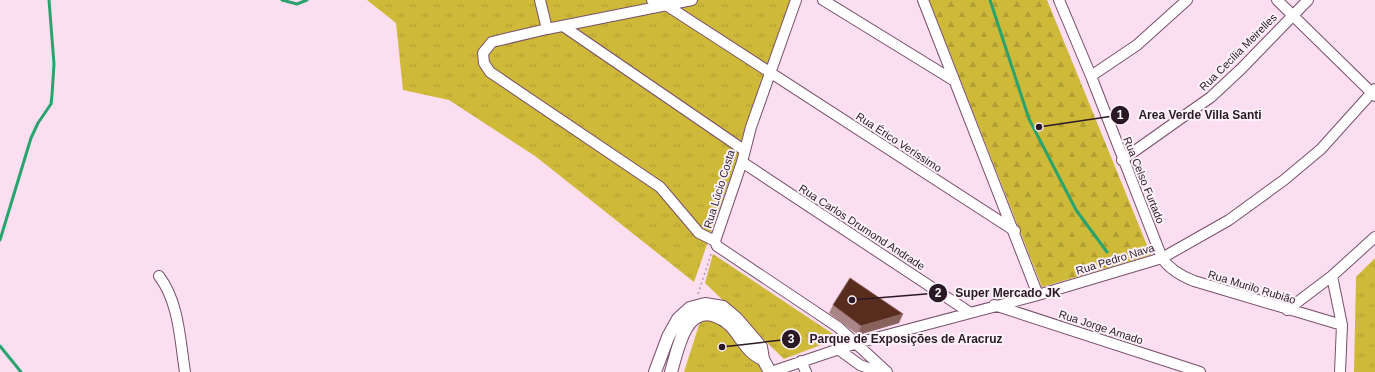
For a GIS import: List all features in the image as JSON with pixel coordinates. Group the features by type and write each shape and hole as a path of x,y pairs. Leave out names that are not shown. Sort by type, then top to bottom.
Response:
{"street":[{"path":"540,0 547,29"},
{"name":"Rua Érico Veríssimo","path":"652,0 666,5 1015,231"},
{"path":"692,0 547,29 492,42 483,53 484,63 490,72 660,186 699,232 715,241"},
{"name":"Rua Lúcio Costa","path":"796,0 744,150 742,162 715,241 720,250 838,327 887,372"},
{"path":"823,0 953,80"},
{"path":"923,0 953,80 1015,231 1038,295"},
{"name":"Rua Celso Furtado","path":"1059,0 1091,76 1122,160 1162,258"},
{"path":"1091,76 1137,45 1186,0"},
{"path":"1277,0 1374,93"},
{"name":"Rua Cecília Meirelles","path":"1122,160 1211,97 1241,69 1308,0"},
{"path":"563,26 744,150"},
{"name":"Rua Pedro Nava","path":"771,372 857,343 994,305 1038,295 1162,258 1229,220 1284,180 1321,149 1374,93"},
{"name":"Rua Carlos Drumond Andrade","path":"742,162 970,312"},
{"path":"1287,310 1332,276 1375,237"},
{"name":"Rua Murilo Rubião","path":"1162,258 1174,271 1185,277 1287,310 1342,325"},
{"path":"159,276 167,286 173,304 185,372"},
{"path":"1332,276 1342,325 1340,372"},
{"path":"654,372 668,337 678,319 694,307 712,304 723,307 736,318 747,338"},
{"name":"Rua Jorge Amado","path":"994,305 1200,372"},
{"path":"671,372 685,330 693,319 698,316 708,314 724,320 761,347 763,359 771,372"},
{"path":"838,349 860,365 878,372"},
{"path":"801,361 806,372"}],"path":[{"path":"694,307 715,241"}],"green space":[{"path":"367,0 792,0 694,282 535,156 449,100 403,90 396,23"},
{"path":"929,0 1047,0 1151,255 1042,287"},
{"path":"713,254 839,338 784,359 705,283"},
{"path":"1375,258 1375,372 1354,372 1356,277"},
{"path":"716,314 769,372 684,372 699,325 704,318"}],"building":[{"path":"850,278 903,314 861,326 833,305"}],"waterway":[{"path":"0,240 31,138 38,123 51,104 54,64 49,0"},
{"path":"282,0 297,4 307,0"},
{"path":"990,0 1029,119 1076,210 1107,252"},
{"path":"0,346 21,372"}],"place":[{"name":"Area Verde Villa Santi","path":"1039,127"},
{"name":"Super Mercado JK","path":"852,300"},
{"name":"Parque de Exposições de Aracruz","path":"722,347"}]}
